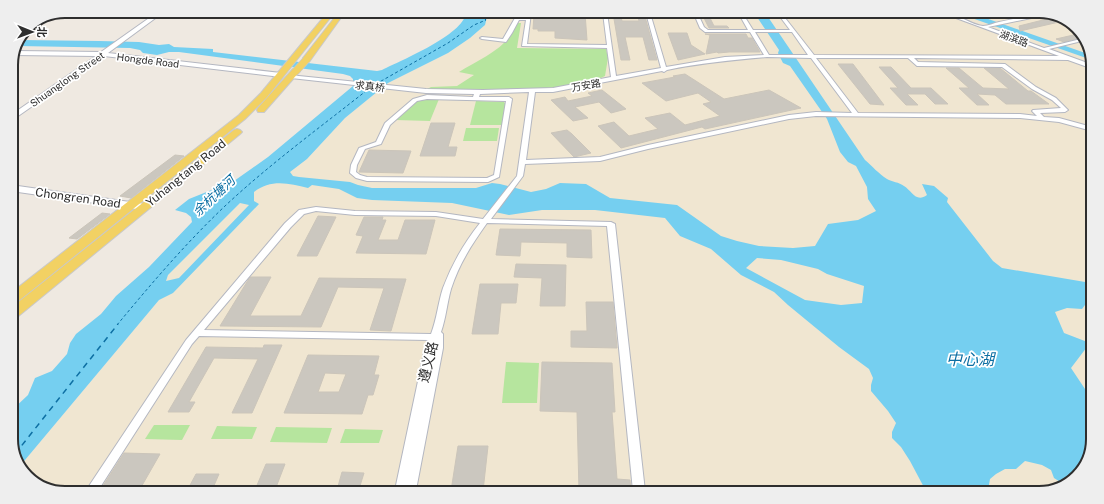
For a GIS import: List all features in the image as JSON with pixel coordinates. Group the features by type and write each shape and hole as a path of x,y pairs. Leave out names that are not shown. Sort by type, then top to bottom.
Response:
{"main road":[{"name":"Yuhangtang Road","path":"18,309 144,207 166,191 248,123 270,102 289,73 295,58 327,18"},
{"name":"Yuhangtang Road","path":"18,295 242,117 264,95 306,60 338,18"}],"street":[{"name":"Shuanglong Street","path":"18,114 153,18"},
{"path":"606,18 614,80"},
{"path":"649,18 664,70"},
{"path":"698,18 702,28 707,31 793,31"},
{"path":"744,18 767,56"},
{"path":"783,18 856,114"},
{"name":"湖滨路","path":"958,18 1086,65"},
{"path":"984,27 1026,18"},
{"path":"482,38 504,41 517,19 528,19 524,45 609,46"},
{"path":"1045,49 1080,40"},
{"name":"Hongde Road","path":"20,53 102,54 289,73"},
{"name":"万安路","path":"394,89 476,96 553,90 725,59 767,56 1068,58"},
{"path":"908,57 916,64 1004,65 1034,88 1045,93 1061,105 1064,110 978,110"},
{"name":"求真桥","path":"289,73 345,83 394,89"},
{"path":"197,333 436,332 447,289 458,261 487,218 520,176 532,91"},
{"path":"476,96 509,99 497,176 494,178 488,180 367,179 358,177 353,173 354,165 362,148 379,143 387,124 415,100 427,97 476,96"},
{"path":"1035,111 1042,118"},
{"path":"522,162 600,159 773,120 816,114 1004,115 1042,118 1072,123 1086,127"},
{"name":"Chongren Road","path":"18,189 144,207"},
{"path":"95,486 189,342 288,224 302,212 316,209 355,213 436,214 611,224 638,486"},
{"name":"遵义路","path":"402,486 430,348 436,332"},
{"name":"遵义路","path":"411,486 437,353 436,332"}],"shaded area":[{"path":"487,18 1039,18 1048,19 1063,24 1080,41 1086,62 1086,439 1085,448 1080,463 1065,478 1054,484 1045,486 65,486 56,485 41,480 28,468 23,462 159,300 168,275 240,203 261,186 294,169 307,159 345,118 388,83 448,53 470,38 485,25"}],"green space":[{"path":"517,23 521,23 517,48 606,49 608,58 605,76 586,82 539,89 427,89 431,87 457,86 474,75 459,72 501,46 513,32"},
{"path":"425,99 439,99 430,121 395,120 416,101"},
{"path":"476,101 504,102 506,105 502,125 470,125"},
{"path":"466,128 499,128 497,141 463,141"},
{"path":"506,362 539,363 537,403 502,403"},
{"path":"154,425 190,425 182,440 145,439"},
{"path":"217,426 257,427 252,439 211,439"},
{"path":"276,427 332,428 327,443 270,442"},
{"path":"345,429 383,430 379,443 340,443"}],"water":[{"name":"中心湖","path":"464,18 487,18 485,25 470,38 448,53 388,83 345,118 307,159 290,172 293,176 350,182 372,188 476,188 492,183 531,192 546,189 560,183 586,184 610,198 677,205 721,236 737,241 759,246 793,248 815,246 828,224 858,220 876,211 868,199 867,187 856,166 848,162 840,152 827,119 790,66 783,63 778,53 779,50 758,18 769,18 865,160 881,175 902,185 920,198 927,195 922,184 934,186 948,198 947,202 993,261 1002,268 1086,282 1086,304 1082,309 1067,308 1055,312 1064,333 1086,341 1086,348 1071,368 1086,390 1086,439 1085,448 1080,463 1070,474 1059,481 1054,478 1051,470 1042,465 1025,461 1016,469 1005,469 996,474 990,479 989,486 923,486 901,447 892,438 892,432 896,423 871,391 873,378 869,369 839,347 774,292 741,275 711,249 680,236 665,218 595,210 542,210 509,215 452,203 372,200 357,198 339,189 312,185 308,188 280,183 267,185 254,192 254,201 259,204 173,293 159,300 23,462 20,454 18,442 18,404 28,395 35,378 52,371 67,354 70,343 76,334 101,314 116,296 149,267 192,222 191,217 186,213 175,210 189,199 234,181 268,157 353,86 353,79 350,76 343,74 179,52 169,52 157,55 143,53 140,50 130,48 22,46 25,40 139,42 159,45 169,44 174,47 213,49 213,52 377,71 417,53 454,30","holes":["240,203 249,205 179,278 166,281 168,275","757,258 781,260 818,269 827,274 864,286 862,303 841,305 805,300 746,268"]},
{"path":"972,18 986,18 1084,52 1085,58"}],"building":[{"path":"534,18 585,18 587,40 555,38 555,31 538,31 538,29 533,29"},
{"path":"614,18 621,18 622,21 639,21 638,18 645,18 657,60 649,60 643,37 625,37 630,60 621,60"},
{"path":"704,18 710,18 714,26 727,26 729,28 709,28"},
{"path":"1047,19 1058,22 1020,31 1019,26"},
{"path":"668,33 687,33 691,45 705,54 678,60"},
{"path":"705,34 746,34 748,38 752,38 760,52 717,52 706,54 710,35"},
{"path":"1075,35 1078,38 1064,42 1056,39"},
{"path":"838,64 853,64 884,105 870,104"},
{"path":"879,67 891,67 911,88 931,88 948,104 935,104 925,94 907,94 918,105 906,105 890,88 898,88"},
{"path":"946,68 959,68 983,88 1009,89 984,68 1000,68 1028,91 1031,91 1049,104 1006,104 995,95 977,94 989,105 977,105 959,88 969,88"},
{"path":"685,74 724,99 769,90 801,108 705,129 702,127 621,148 598,126 614,122 629,136 658,129 645,118 670,113 685,125 720,116 703,104 711,102 698,93 666,101 642,83"},
{"path":"602,90 626,109 611,113 599,102 575,107 588,118 573,121 551,100 565,97 568,101 592,96 588,93"},
{"path":"431,123 455,123 448,147 457,147 455,156 420,156"},
{"path":"567,130 591,153 574,157 551,133"},
{"path":"369,150 411,151 403,173 359,172"},
{"path":"175,155 184,156 131,198 120,196"},
{"path":"102,213 110,214 77,239 69,238"},
{"path":"318,216 336,217 317,256 297,256"},
{"path":"364,217 383,217 382,220 386,220 378,240 398,240 405,220 435,220 426,254 356,253 363,236 356,235"},
{"path":"500,229 591,230 592,258 567,257 567,243 521,242 520,256 496,255"},
{"path":"516,264 566,265 565,306 540,306 542,278 514,277"},
{"path":"250,277 271,277 250,316 301,316 319,278 406,279 391,331 370,330 384,288 338,287 321,327 220,326"},
{"path":"480,284 518,284 516,303 501,303 498,334 472,334"},
{"path":"586,302 613,302 617,348 571,347 571,331 587,331"},
{"path":"264,345 282,345 252,413 232,413 258,359 214,358 189,402 195,402 189,412 168,412 206,347 263,348"},
{"path":"308,355 379,356 374,375 379,375 373,395 368,395 362,414 284,413","holes":["325,373 346,374 339,392 318,392"]},
{"path":"542,362 612,363 615,412 612,412 617,479 630,480 631,486 579,486 577,412 540,411"},
{"path":"458,446 488,446 484,486 452,486"},
{"path":"124,453 160,454 142,486 103,486"},
{"path":"266,464 285,464 277,486 257,486"},
{"path":"342,472 364,473 360,486 338,486"},
{"path":"196,474 219,474 214,486 190,486"}],"ferry route":[{"path":"376,84 448,43 474,25 486,20 484,18"},
{"path":"117,325 196,234 242,190 371,87"},
{"path":"19,449 118,324"}],"water label":[{"name":"余杭塘河","path":"214,196"}]}
